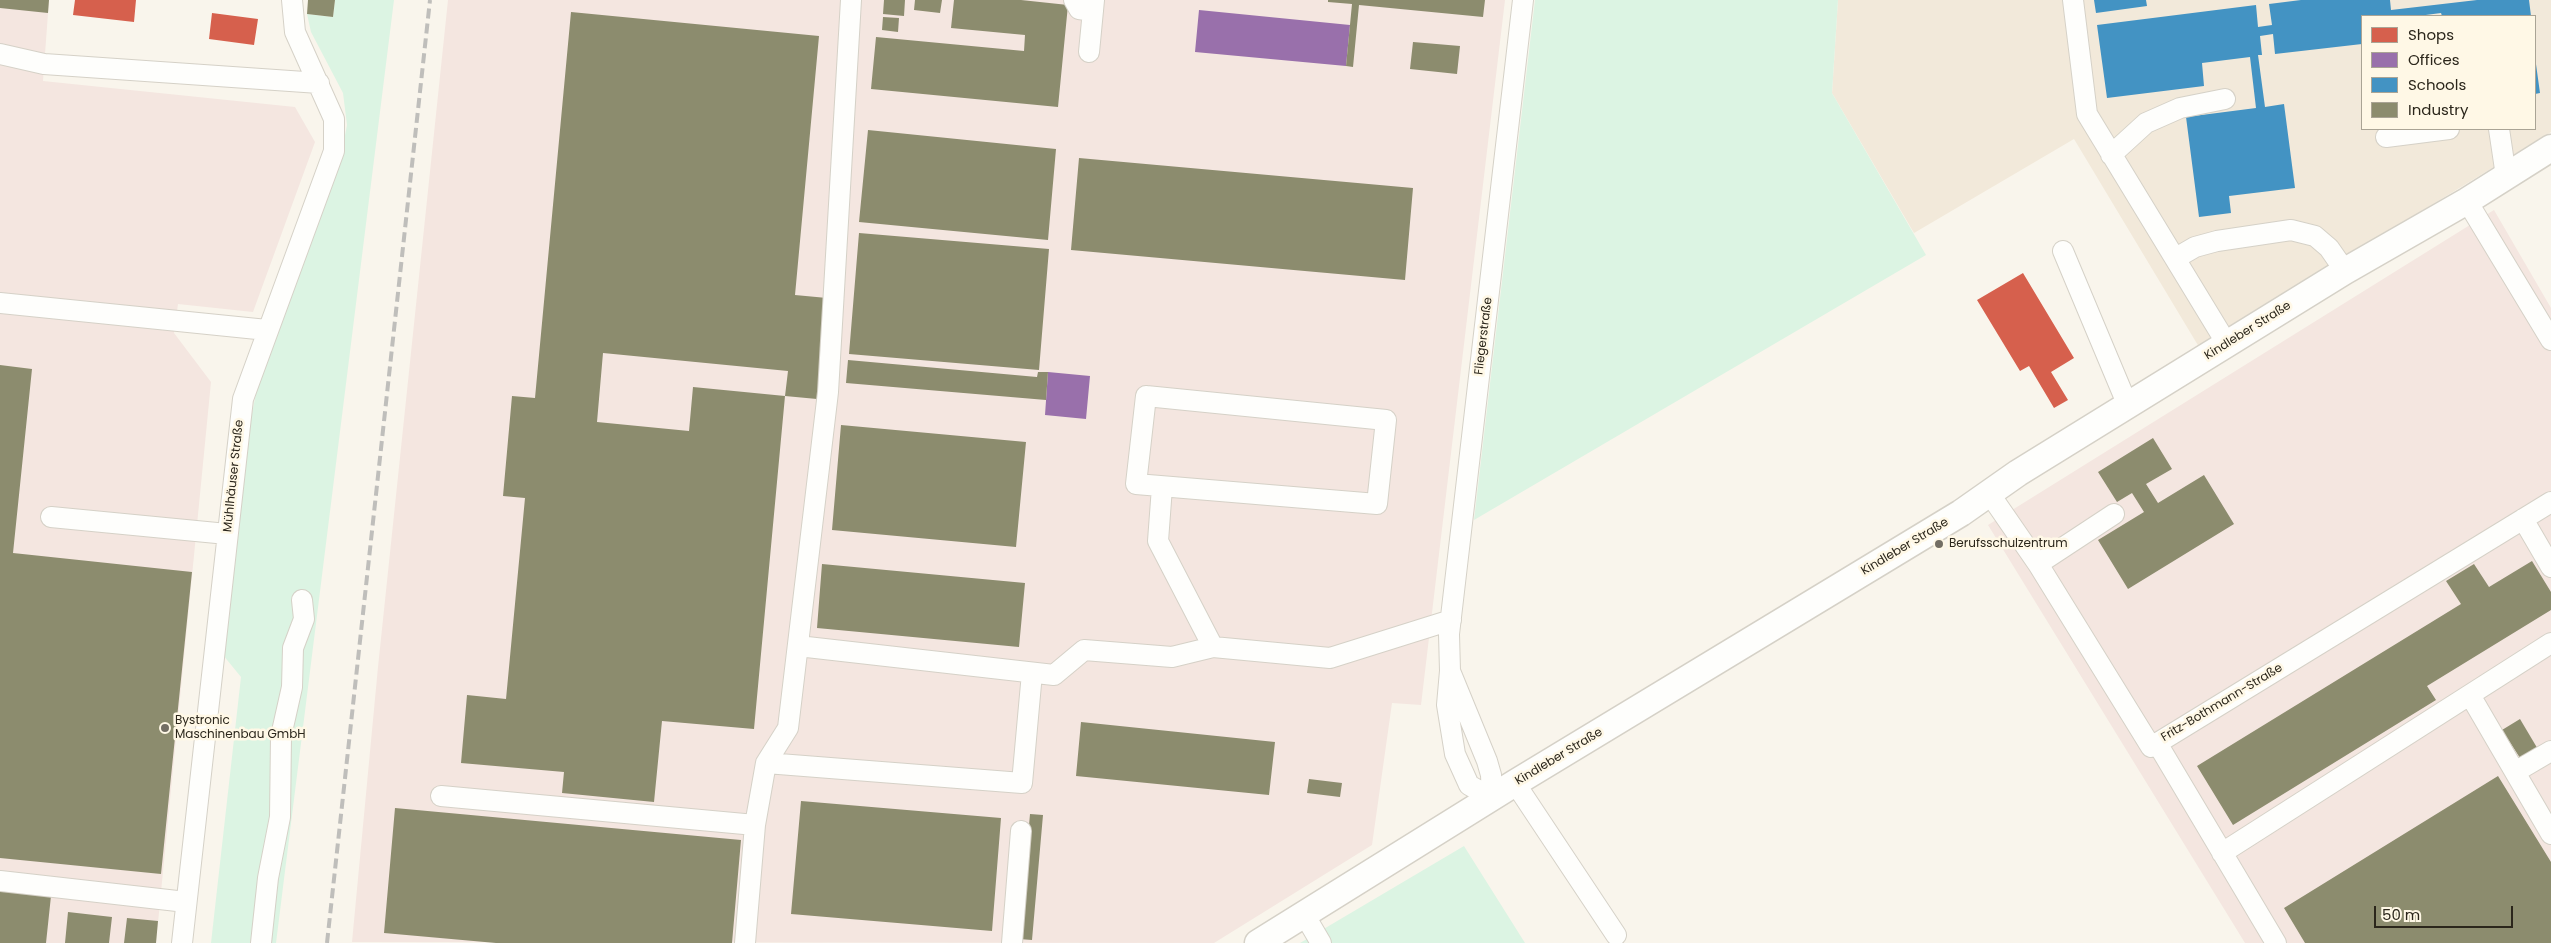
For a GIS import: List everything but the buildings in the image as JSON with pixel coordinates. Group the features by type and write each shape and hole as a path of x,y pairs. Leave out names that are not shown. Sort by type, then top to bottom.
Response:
{"main road":[{"name":"Kindleber Straße","path":"1258,943 1515,783 1937,528 1989,493 2227,344 2346,271 2467,201 2551,148"}],"street":[{"name":"Mühlhäuser Straße","path":"182,943 243,399 334,151 334,119 295,32 292,0"},
{"path":"745,943 755,825 766,763 788,728 828,392 847,0"},
{"path":"1074,0 1078,9 1094,5 1090,52"},
{"name":"Fliegerstraße","path":"1492,798 1469,785 1455,754 1447,705 1450,672 1450,620 1523,0"},
{"path":"2074,0 2087,114 2227,344"},
{"path":"0,54 44,64 319,83"},
{"path":"2111,155 2146,124 2180,108 2224,99"},
{"path":"2386,137 2441,130"},
{"path":"2499,130 2506,176"},
{"path":"2467,201 2551,340"},
{"path":"2176,258 2195,247 2217,240 2291,230 2315,236 2329,248 2346,271"},
{"path":"2063,250 2128,406"},
{"path":"0,303 267,330"},
{"path":"1146,396 1386,420 1377,504 1162,487 1136,484 1146,396"},
{"path":"1162,487 1158,541 1213,646"},
{"name":"Fritz-Bothmann-Straße","path":"1989,493 2038,564 2151,747 2551,502"},
{"path":"2038,564 2114,514"},
{"path":"51,517 227,534"},
{"path":"2523,519 2551,567"},
{"path":"261,943 268,878 280,817 281,736 292,686 293,648 304,620 302,600"},
{"path":"798,646 1054,675 1084,650 1172,657 1213,646 1330,658 1450,620"},
{"path":"2222,853 2551,643"},
{"path":"766,763 1022,783 1032,672"},
{"name":"Fliegerstraße","path":"1450,672 1487,761 1491,775 1492,798"},
{"path":"2470,695 2551,834"},
{"path":"2156,743 2276,943"},
{"path":"2515,772 2551,750"},
{"path":"1515,783 1616,935"},
{"path":"441,796 755,825"},
{"path":"1012,943 1021,831"},
{"path":"0,881 186,902"},
{"path":"1304,914 1321,943"}],"shaded area":[{"name":"Bystronic Maschinenbau GmbH","path":"0,0 49,0 43,81 295,107 315,142 253,312 178,304 174,333 211,382 156,943 0,943"},
{"path":"448,0 1505,0 1421,705 1392,703 1372,845 1214,943 352,942 378,667"},
{"path":"1838,0 2551,0 2551,132 2199,347 2074,139 1914,233 1832,93"},
{"path":"2494,210 2551,308 2551,943 2245,943 1988,525"}],"green space":[{"path":"335,0 394,0 276,943 211,943 241,677 223,655 249,429 257,388 339,166 347,125 343,93 311,32 307,14 333,17"},
{"path":"1535,0 1838,0 1832,93 1926,255 1474,520"},
{"path":"1464,846 1525,943 1300,943"}],"railway":[{"path":"327,943 430,0"}],"place":[{"name":"Berufsschulzentrum","path":"1939,544"},
{"name":"Bystronic Maschinenbau GmbH","path":"165,728"}]}
